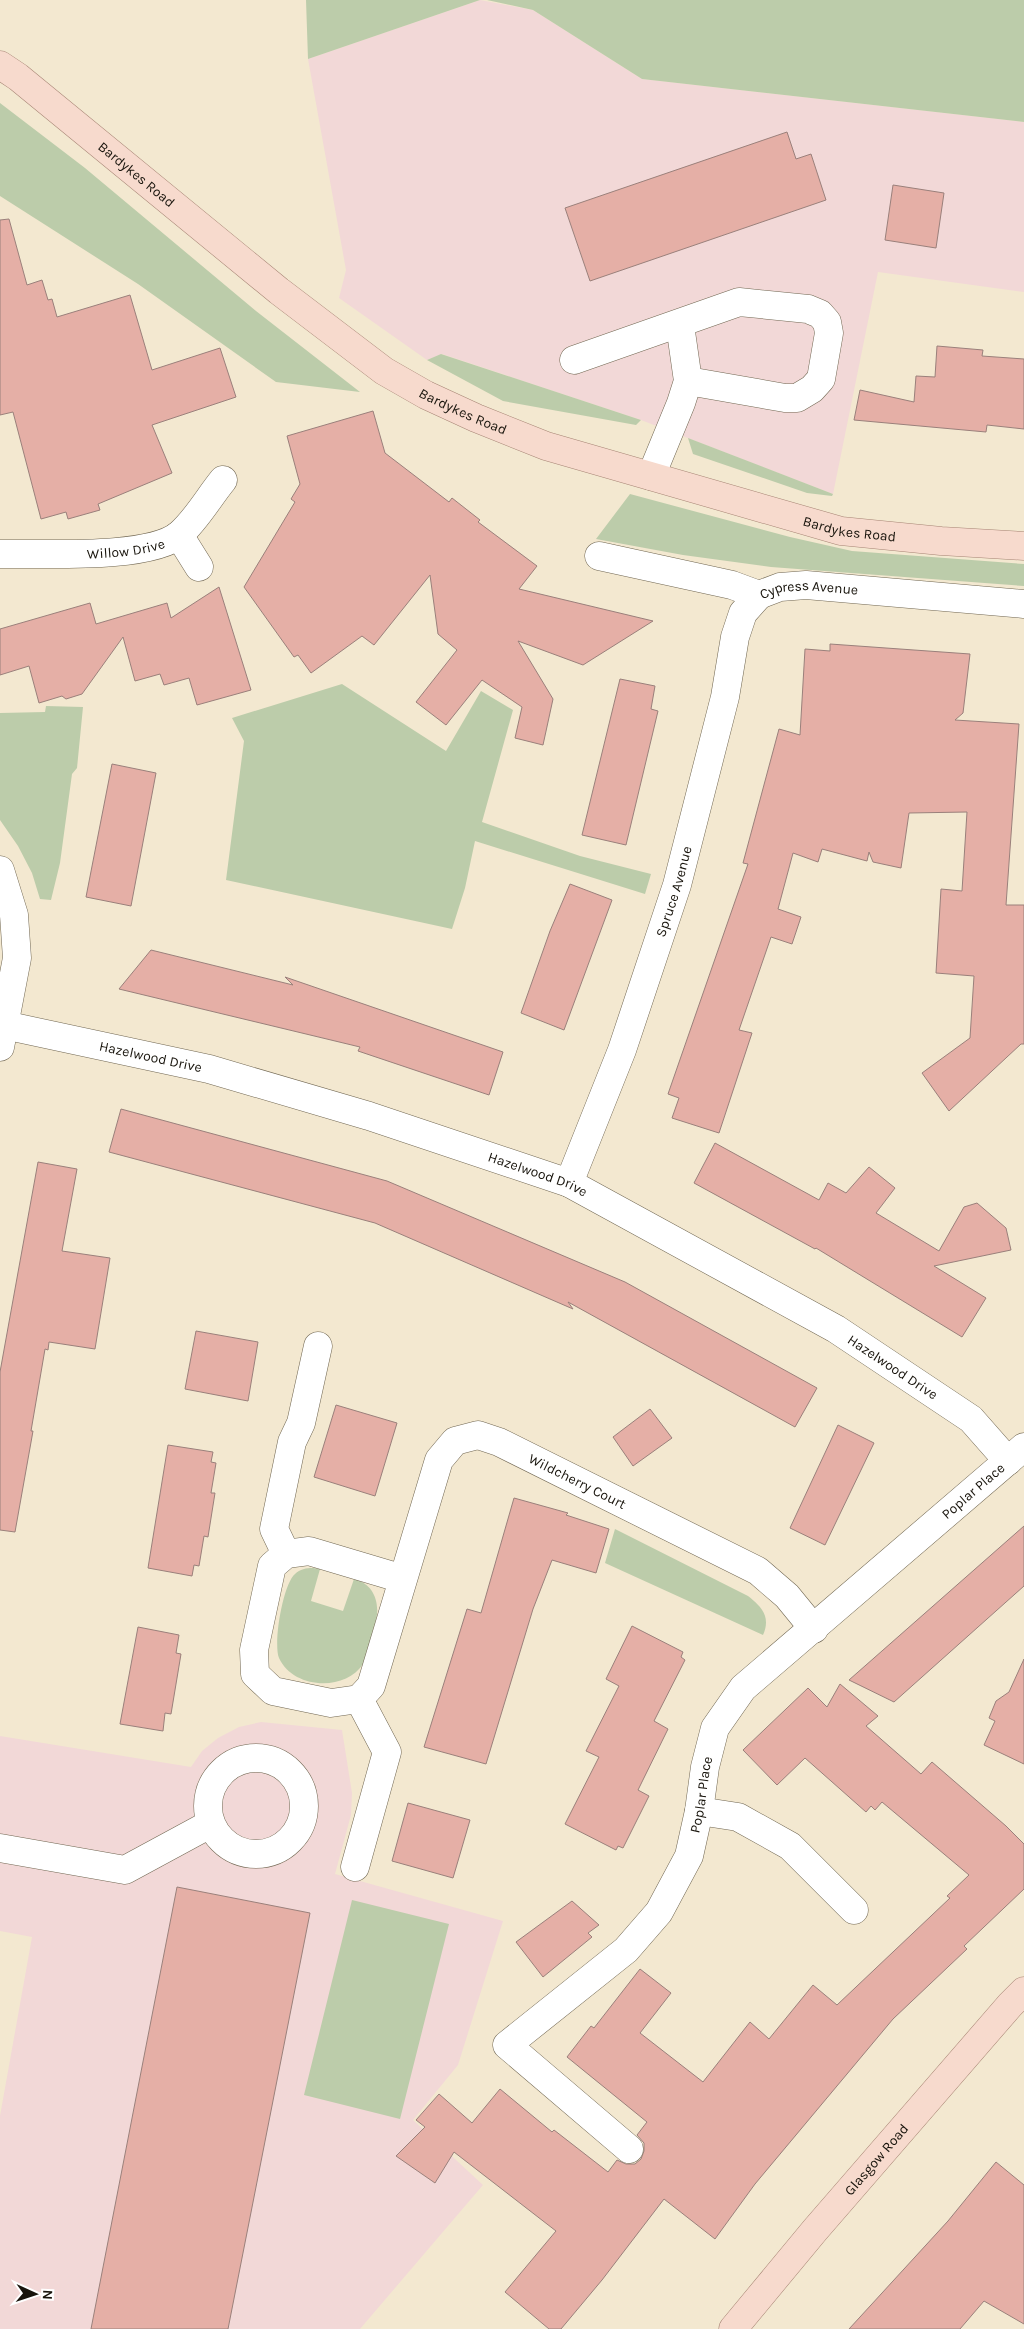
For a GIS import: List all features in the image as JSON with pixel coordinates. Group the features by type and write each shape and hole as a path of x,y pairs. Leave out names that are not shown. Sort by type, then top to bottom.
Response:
{"main road":[{"name":"Bardykes Road","path":"0,65 18,76 280,291 384,372 426,395 476,418 546,446 840,531 941,541 1024,546"},
{"name":"Glasgow Road","path":"733,2329 821,2223 1010,2004 1024,1991"}],"street":[{"path":"574,360 739,302 808,309 820,314 827,322 829,333 821,379 812,389 797,398 785,398 688,381"},
{"path":"651,476 688,381 680,324"},
{"name":"Willow Drive","path":"0,554 125,552 168,541 180,535 223,480"},
{"path":"180,535 200,567"},
{"name":"Cypress Avenue","path":"599,556 732,584 759,595 780,587 806,585 1024,604"},
{"name":"Spruce Avenue","path":"569,1183 622,1050 677,885 725,698 735,637 743,613 759,595"},
{"path":"0,870 14,915 17,958 2,1036"},
{"name":"Hazelwood Drive","path":"2,1036 209,1069 369,1116 569,1183 836,1329 971,1419 1016,1454"},
{"path":"286,1554 274,1529 292,1442 301,1423 318,1346"},
{"name":"Wildcherry Court","path":"358,1699 371,1686 439,1460 455,1441 478,1435 499,1442 758,1571 787,1596 814,1629"},
{"name":"Poplar Place","path":"629,2149 508,2045 626,1950 659,1912 689,1856 699,1811 705,1766 715,1728 743,1688 1016,1454"},
{"path":"355,1867 387,1752 358,1699 331,1703 273,1691 255,1674 254,1650 272,1566 286,1554 309,1551 403,1578"},
{"path":"699,1811 738,1817 790,1846 854,1910"},
{"path":"0,1848 125,1870 210,1824"}],"shaded area":[{"path":"480,0 533,10 642,79 1024,122 1024,292 878,272 833,494 641,420 442,354 427,360 339,298 346,270 308,59"},
{"path":"261,1722 342,1730 352,1793 351,1815 335,1874 503,1921 458,2065 413,2120 483,2185 360,2329 0,2329 0,2116 32,1937 0,1931 0,1736 191,1767 202,1751 218,1738 239,1727"}],"green space":[{"path":"306,0 480,0 308,59"},
{"path":"487,0 1024,0 1024,122 642,79 533,10"},
{"path":"0,103 85,168 256,311 360,392 276,382 138,284 0,196"},
{"path":"441,354 641,420 636,425 503,401 427,360"},
{"path":"688,438 833,494 832,496 807,493 693,454"},
{"path":"630,494 790,537 852,551 1024,564 1024,586 771,567 683,555 596,539"},
{"path":"342,684 446,751 481,691 513,710 482,822 580,856 651,874 645,894 475,841 465,888 452,929 226,880 244,741 232,718"},
{"path":"46,706 83,707 77,768 72,774 60,863 51,900 40,899 32,873 18,846 0,820 0,713 45,712"},
{"path":"615,1529 748,1596 764,1613 766,1623 763,1635 605,1563"},
{"path":"313,1568 320,1569 311,1601 343,1611 354,1579 367,1585 375,1596 377,1603 377,1617 371,1645 363,1664 355,1673 332,1683 307,1681 296,1676 286,1668 279,1658 277,1650 280,1614 287,1589 295,1574 299,1571"},
{"path":"352,1900 449,1924 400,2119 304,2095"}],"building":[{"path":"787,132 796,159 811,154 826,200 590,281 565,208"},
{"path":"893,185 944,193 936,248 885,240"},
{"path":"9,219 27,285 42,280 48,300 52,299 57,317 130,295 152,370 220,348 236,397 152,425 172,473 98,504 100,510 68,519 66,512 41,519 13,412 0,415 0,220"},
{"path":"937,346 983,350 982,356 1024,359 1024,429 987,425 986,432 854,420 860,390 914,402 916,376 935,377"},
{"path":"373,411 385,453 449,502 452,498 480,520 478,522 537,566 519,589 653,621 583,665 518,641 553,699 543,745 515,738 522,707 482,680 446,725 416,702 457,650 438,634 430,575 374,645 362,636 311,673 298,655 294,657 244,587 295,502 291,499 300,484 287,436"},
{"path":"219,587 251,690 197,705 189,678 164,685 160,674 135,681 123,637 82,694 66,699 62,696 39,703 29,666 0,675 0,629 90,603 96,624 167,603 171,618"},
{"path":"830,644 970,654 963,713 955,720 1019,724 1006,905 1024,905 1024,1044 1021,1044 949,1111 922,1073 970,1038 974,976 936,973 941,889 962,891 967,812 909,813 901,868 873,862 869,852 867,861 822,849 818,862 793,853 778,909 801,917 792,944 771,937 739,1030 752,1033 719,1133 672,1118 679,1098 668,1094 748,864 743,863 779,729 800,735 805,649 830,651"},
{"path":"620,679 655,686 651,709 658,711 626,845 582,835"},
{"path":"112,764 156,773 131,906 86,897"},
{"path":"570,884 612,900 564,1030 521,1013 550,931"},
{"path":"151,950 293,985 285,977 503,1052 489,1095 358,1051 360,1047 119,989"},
{"path":"121,1109 387,1181 625,1282 817,1388 795,1427 568,1302 573,1309 375,1223 109,1152"},
{"path":"715,1143 819,1200 828,1183 846,1193 869,1167 895,1188 876,1213 939,1251 964,1207 977,1203 1006,1228 1011,1250 934,1266 986,1298 962,1337 816,1248 694,1183"},
{"path":"38,1162 77,1169 62,1251 110,1258 95,1349 49,1342 48,1350 45,1349 15,1532 0,1530 0,1372"},
{"path":"196,1331 258,1342 248,1401 185,1389"},
{"path":"336,1405 397,1423 375,1496 314,1477"},
{"path":"650,1409 672,1438 633,1466 613,1437"},
{"path":"838,1425 874,1443 825,1545 790,1528"},
{"path":"168,1445 213,1452 211,1462 216,1463 211,1493 215,1493 208,1537 204,1536 199,1566 194,1565 192,1576 148,1568"},
{"path":"514,1498 568,1513 566,1515 609,1529 596,1573 552,1560 533,1609 486,1764 424,1747 467,1609 481,1613"},
{"path":"1024,1526 1024,1586 894,1702 849,1680"},
{"path":"632,1626 683,1652 681,1657 685,1660 654,1721 668,1729 638,1790 649,1796 623,1848 618,1846 616,1850 565,1824 599,1757 586,1751 619,1686 606,1679"},
{"path":"138,1627 179,1635 176,1653 181,1654 171,1714 165,1713 163,1731 120,1724"},
{"path":"1024,1659 1024,1764 984,1745 995,1721 989,1718 996,1701 1009,1692"},
{"path":"840,1684 878,1716 866,1726 921,1774 932,1762 1024,1844 1024,1889 964,1946 967,1949 893,2019 755,2184 715,2239 664,2199 602,2280 561,2329 549,2329 505,2292 556,2231 454,2152 435,2183 396,2156 425,2127 416,2120 439,2094 472,2123 500,2089 552,2132 554,2130 608,2172 617,2160 626,2164 635,2164 641,2159 644,2151 644,2143 637,2135 647,2122 567,2057 591,2026 594,2028 640,1969 671,1993 640,2033 703,2082 750,2022 769,2039 813,1985 837,2005 950,1898 947,1896 969,1875 882,1802 875,1810 871,1806 866,1812 805,1758 777,1785 743,1750 808,1688 827,1707"},
{"path":"408,1803 470,1820 453,1878 392,1861"},
{"path":"177,1887 310,1913 228,2329 91,2329"},
{"path":"572,1901 599,1925 588,1933 592,1937 543,1977 516,1942"},
{"path":"996,2162 1024,2185 1024,2324 984,2301 960,2329 849,2329 948,2221"}]}
